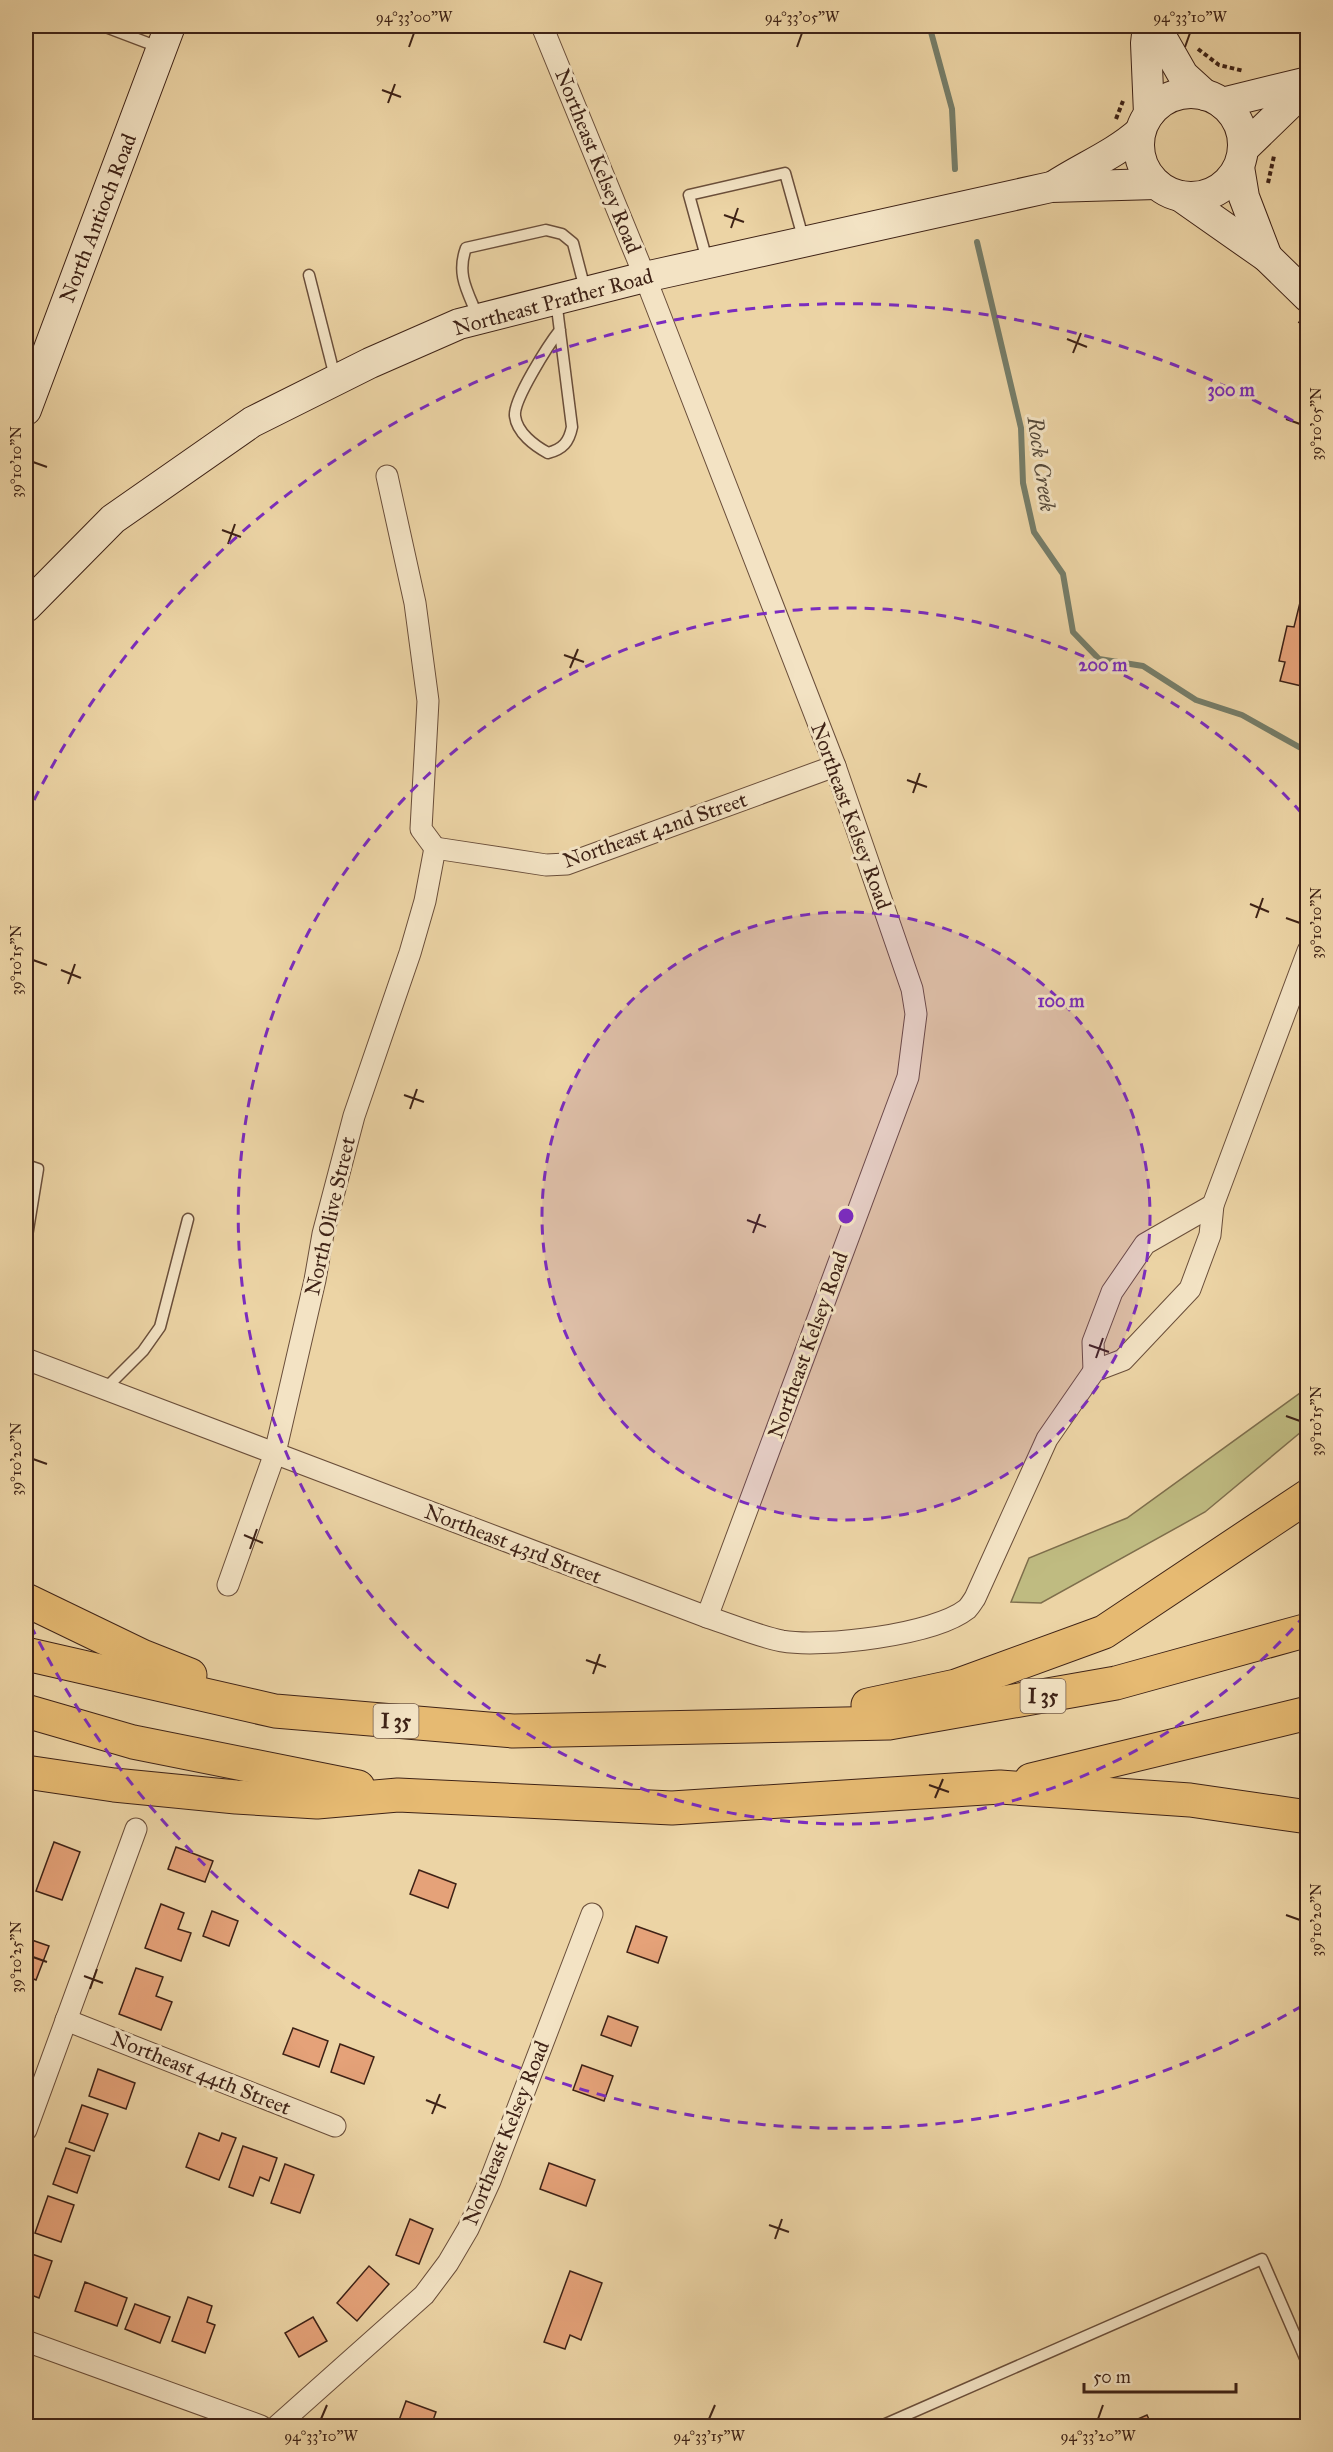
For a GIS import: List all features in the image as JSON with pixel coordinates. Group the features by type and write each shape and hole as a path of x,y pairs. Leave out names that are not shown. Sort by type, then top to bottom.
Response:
{"highway":[{"path":"772,1725 956,1686 1104,1632 1308,1496"},
{"path":"26,1600 142,1656 275,1711"},
{"name":"I 35","path":"26,1654 275,1711 513,1731 889,1723 1104,1685 1308,1630"},
{"path":"26,1711 133,1742 398,1795"},
{"path":"1000,1787 1308,1713"},
{"path":"26,1772 114,1785 247,1798 317,1802 398,1795 672,1809 1000,1787 1190,1800 1308,1817"}],"main road":[{"path":"1148,26 1144,123 1138,146 1140,160 1147,173 1168,190 1267,257"},
{"path":"1155,26 1183,75 1234,116 1242,132 1241,158 1248,208 1267,257 1299,306"},
{"name":"North Antioch Road","path":"26,410 166,37"},
{"path":"1144,123 1160,103 1174,95 1190,93 1214,99 1262,94 1308,84"},
{"path":"1168,190 1197,197 1215,192 1229,181 1241,158 1308,84"},
{"name":"Northeast Prather Road","path":"1051,187 1121,148 1144,123"},
{"name":"Northeast Prather Road","path":"26,607 113,519 252,422 336,380 459,324 708,263 1051,187 1168,190"}],"street":[{"name":"Northeast Kelsey Road","path":"542,26 645,278 835,766 912,989 916,1014 908,1077 707,1617"},
{"path":"387,476 415,603 428,701 421,829 435,848"},
{"name":"Northeast 42nd Street","path":"435,848 546,865 567,864 835,766"},
{"name":"North Olive Street","path":"228,1585 275,1453 315,1280 323,1234 354,1116 410,953 425,901 435,848"},
{"path":"1213,1205 1145,1244 1112,1292 1093,1342 1094,1371 1123,1360 1190,1288 1210,1235 1213,1205 1308,951"},
{"name":"Northeast 43rd Street","path":"26,1359 707,1617 783,1641 848,1642 889,1636 945,1620 967,1608 990,1570 1047,1439 1094,1371"},
{"path":"26,2130 136,1829"},
{"name":"Northeast Kelsey Road","path":"277,2427 424,2295 448,2263 468,2229 490,2181 592,1914"},
{"name":"Northeast 44th Street","path":"66,2020 335,2126"},
{"path":"26,2341 261,2427"}],"lane":[{"path":"103,26 166,37"},
{"path":"708,263 689,195 785,173 804,241"},
{"path":"479,320 463,281 460,263 466,248 546,230 562,234 573,243 586,292"},
{"path":"309,275 336,380"},
{"path":"556,300 560,330 572,427 570,438 561,450 548,453 534,446 520,428 515,416 518,402 560,330"},
{"path":"26,1165 38,1169 26,1242"},
{"path":"105,1389 143,1351 160,1327 188,1218"},
{"path":"881,2427 1262,2259 1308,2365"}],"path":[{"path":"1174,57 1191,44 1219,65 1238,71 1260,70 1262,94"},
{"path":"1108,126 1116,119 1125,95"},
{"path":"1248,208 1272,202 1268,181 1271,159 1277,150"},
{"path":"1299,306 1308,328"}],"shaded area":[{"path":"1307,1388 1307,1427 1205,1512 1041,1603 1011,1602 1029,1558 1127,1518"}],"building":[{"path":"1308,570 1308,681 1306,687 1280,681 1285,662 1279,661 1287,626 1294,627"},
{"path":"54,1842 80,1852 62,1900 36,1891"},
{"path":"176,1847 213,1861 205,1882 168,1869"},
{"path":"419,1870 456,1884 448,1908 410,1894"},
{"path":"161,1904 184,1913 178,1929 191,1933 181,1961 145,1948"},
{"path":"212,1911 238,1921 229,1946 203,1936"},
{"path":"636,1926 667,1937 658,1963 627,1952"},
{"path":"26,1938 49,1946 36,1980 26,1976"},
{"path":"136,1968 163,1977 156,1996 172,2002 161,2030 119,2014"},
{"path":"608,2016 638,2027 631,2046 601,2035"},
{"path":"293,2028 328,2041 319,2067 283,2054"},
{"path":"340,2044 374,2057 364,2084 331,2072"},
{"path":"582,2065 613,2076 604,2101 573,2090"},
{"path":"98,2069 135,2083 126,2109 89,2096"},
{"path":"82,2105 108,2114 94,2151 69,2142"},
{"path":"199,2133 219,2141 222,2133 236,2138 219,2180 186,2167"},
{"path":"243,2146 277,2158 269,2181 260,2177 253,2196 229,2187"},
{"path":"66,2148 90,2156 77,2193 53,2184"},
{"path":"549,2163 595,2180 586,2206 540,2189"},
{"path":"285,2164 314,2175 300,2213 271,2203"},
{"path":"48,2196 74,2205 61,2242 35,2233"},
{"path":"410,2219 433,2229 419,2264 396,2255"},
{"path":"26,2252 52,2261 39,2298 26,2293"},
{"path":"369,2266 389,2284 357,2321 337,2303"},
{"path":"570,2271 602,2283 581,2340 570,2335 565,2349 544,2342"},
{"path":"85,2282 127,2298 117,2326 75,2311"},
{"path":"188,2297 212,2306 207,2322 215,2325 205,2353 172,2341"},
{"path":"135,2304 170,2317 160,2343 125,2329"},
{"path":"313,2317 327,2341 299,2357 285,2333"},
{"path":"406,2401 436,2412 431,2426 397,2426"},
{"path":"1147,2415 1152,2426 1122,2426"}],"waterway":[{"name":"Rock Creek","path":"932,26 931,32 952,109 955,169"},
{"name":"Rock Creek","path":"977,242 1021,428 1023,483 1034,532 1063,574 1073,632 1099,659 1143,666 1196,700 1242,715 1308,752"}]}
